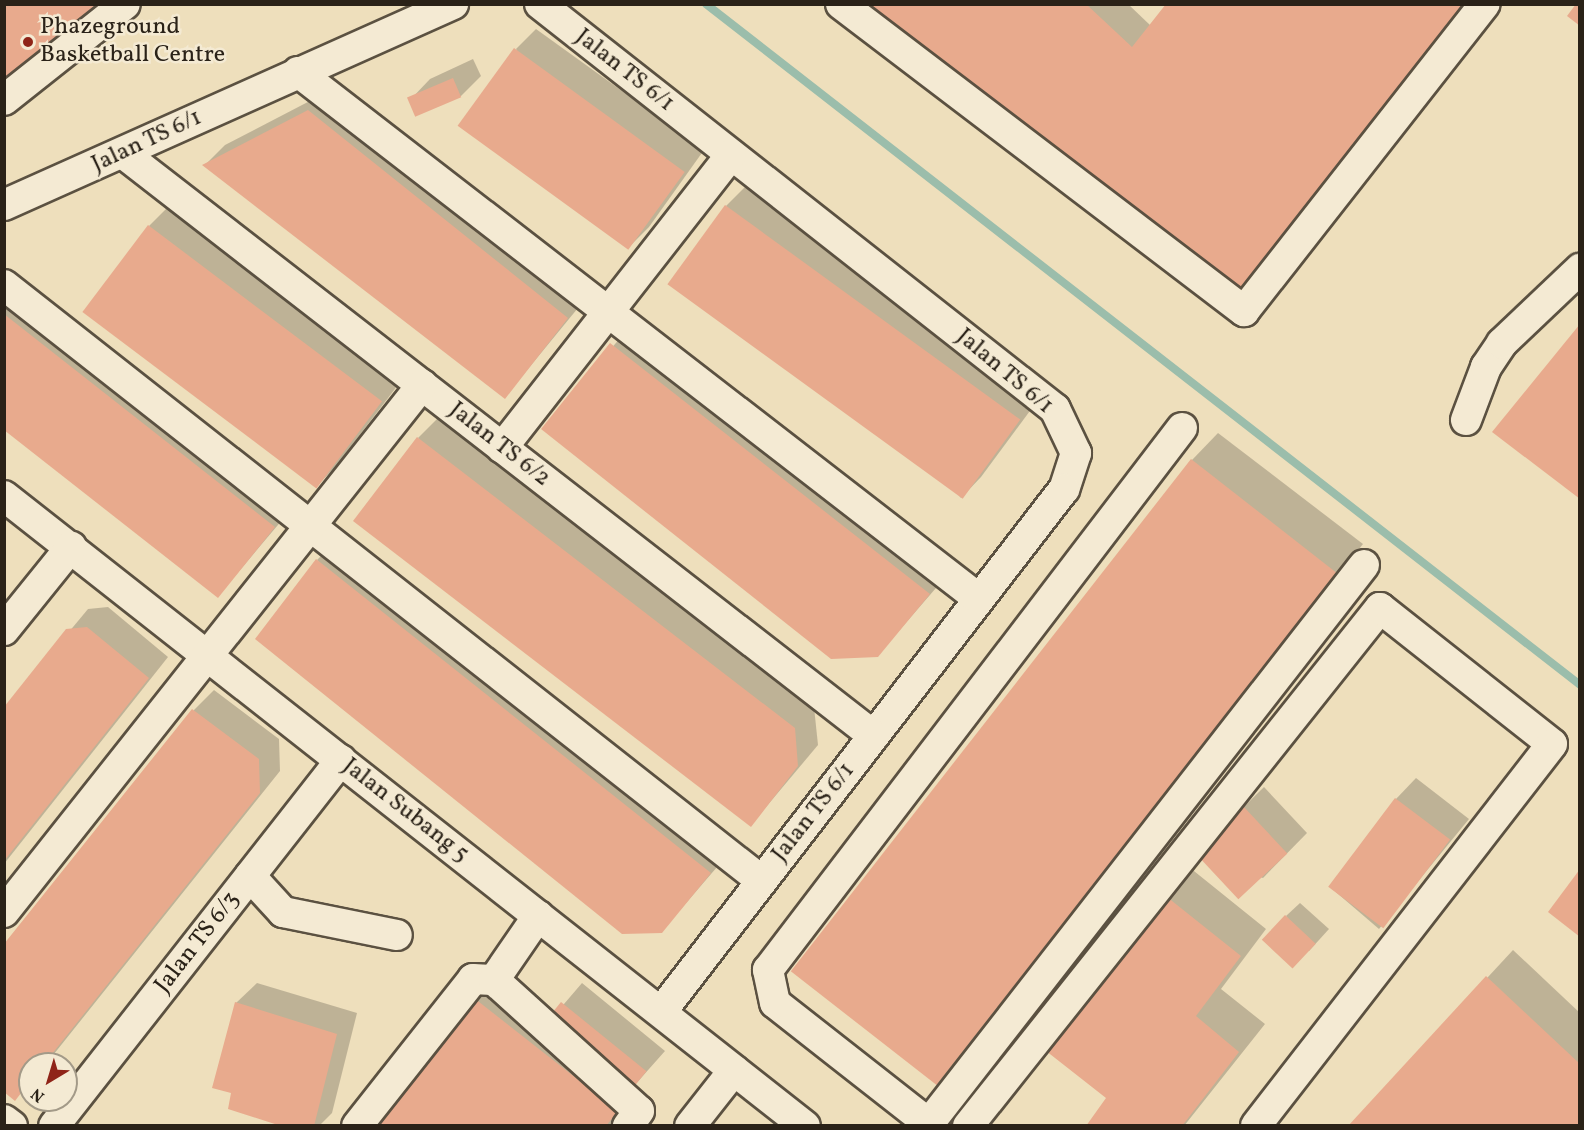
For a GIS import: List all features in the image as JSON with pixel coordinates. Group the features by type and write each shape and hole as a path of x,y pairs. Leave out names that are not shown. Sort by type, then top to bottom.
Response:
{"street":[{"path":"4,100 125,4"},
{"name":"Jalan TS 6/1","path":"4,205 124,154 298,72 453,4"},
{"name":"Jalan TS 6/1","path":"540,4 1055,409 1076,453 1064,489 661,1012"},
{"path":"840,4 1244,311 1485,4"},
{"path":"298,72 980,599"},
{"name":"Jalan TS 6/2","path":"124,154 874,736"},
{"path":"502,448 731,155"},
{"path":"1466,420 1485,367 1502,343 1580,269"},
{"path":"4,285 762,881"},
{"path":"4,912 422,385"},
{"path":"1182,428 768,970 775,1003 927,1124 1364,565"},
{"name":"Jalan Subang 5","path":"4,496 805,1125"},
{"path":"4,630 71,547"},
{"path":"968,1125 1380,608 1552,744 1256,1125"},
{"name":"Jalan TS 6/3","path":"54,1125 341,760"},
{"path":"250,876 283,912 397,935"},
{"path":"494,980 538,916"},
{"path":"357,1125 473,979 494,980 639,1111 628,1125"},
{"path":"690,1125 734,1070"},
{"path":"4,1120 12,1125"}],"building":[{"name":"Phazeground Basketball Centre","path":"4,4 98,4 4,79"},
{"path":"853,4 1086,4 1132,47 1166,4 1469,4 1243,295 1069,157 940,74"},
{"path":"1576,4 1580,4 1580,26 1567,16"},
{"path":"514,48 685,172 628,250 458,126"},
{"path":"453,78 461,97 415,117 407,98"},
{"path":"308,110 568,318 505,399 202,165"},
{"path":"725,205 1020,420 963,499 667,284"},
{"path":"148,225 382,401 316,488 82,312"},
{"path":"4,314 275,527 218,598 4,430"},
{"path":"1580,324 1580,499 1492,432"},
{"path":"610,343 930,594 878,657 831,659 541,429"},
{"path":"417,437 795,728 798,766 751,827 353,521"},
{"path":"1191,459 1337,573 937,1085 791,971"},
{"path":"316,559 711,873 662,933 622,934 255,639"},
{"path":"87,627 149,678 4,861 4,707 66,629"},
{"path":"192,709 259,759 260,793 54,1052 18,1052 18,1097 15,1101 4,1092 4,944"},
{"path":"1395,798 1450,840 1383,928 1328,887"},
{"path":"1243,806 1287,854 1238,899 1194,852"},
{"path":"1580,869 1580,937 1548,912"},
{"path":"1162,893 1241,956 1196,1016 1239,1052 1182,1126 1086,1126 1106,1098 1041,1047"},
{"path":"1285,915 1316,944 1293,969 1262,940"},
{"path":"1486,976 1580,1064 1580,1126 1348,1126"},
{"path":"474,998 618,1111 606,1126 374,1126"},
{"path":"235,1002 337,1034 314,1126 281,1126 228,1109 231,1093 212,1088"},
{"path":"561,1002 646,1071 634,1087 548,1018"}],"waterway":[{"path":"706,4 1580,685"}],"place":[{"name":"Phazeground Basketball Centre","path":"28,42"}]}
